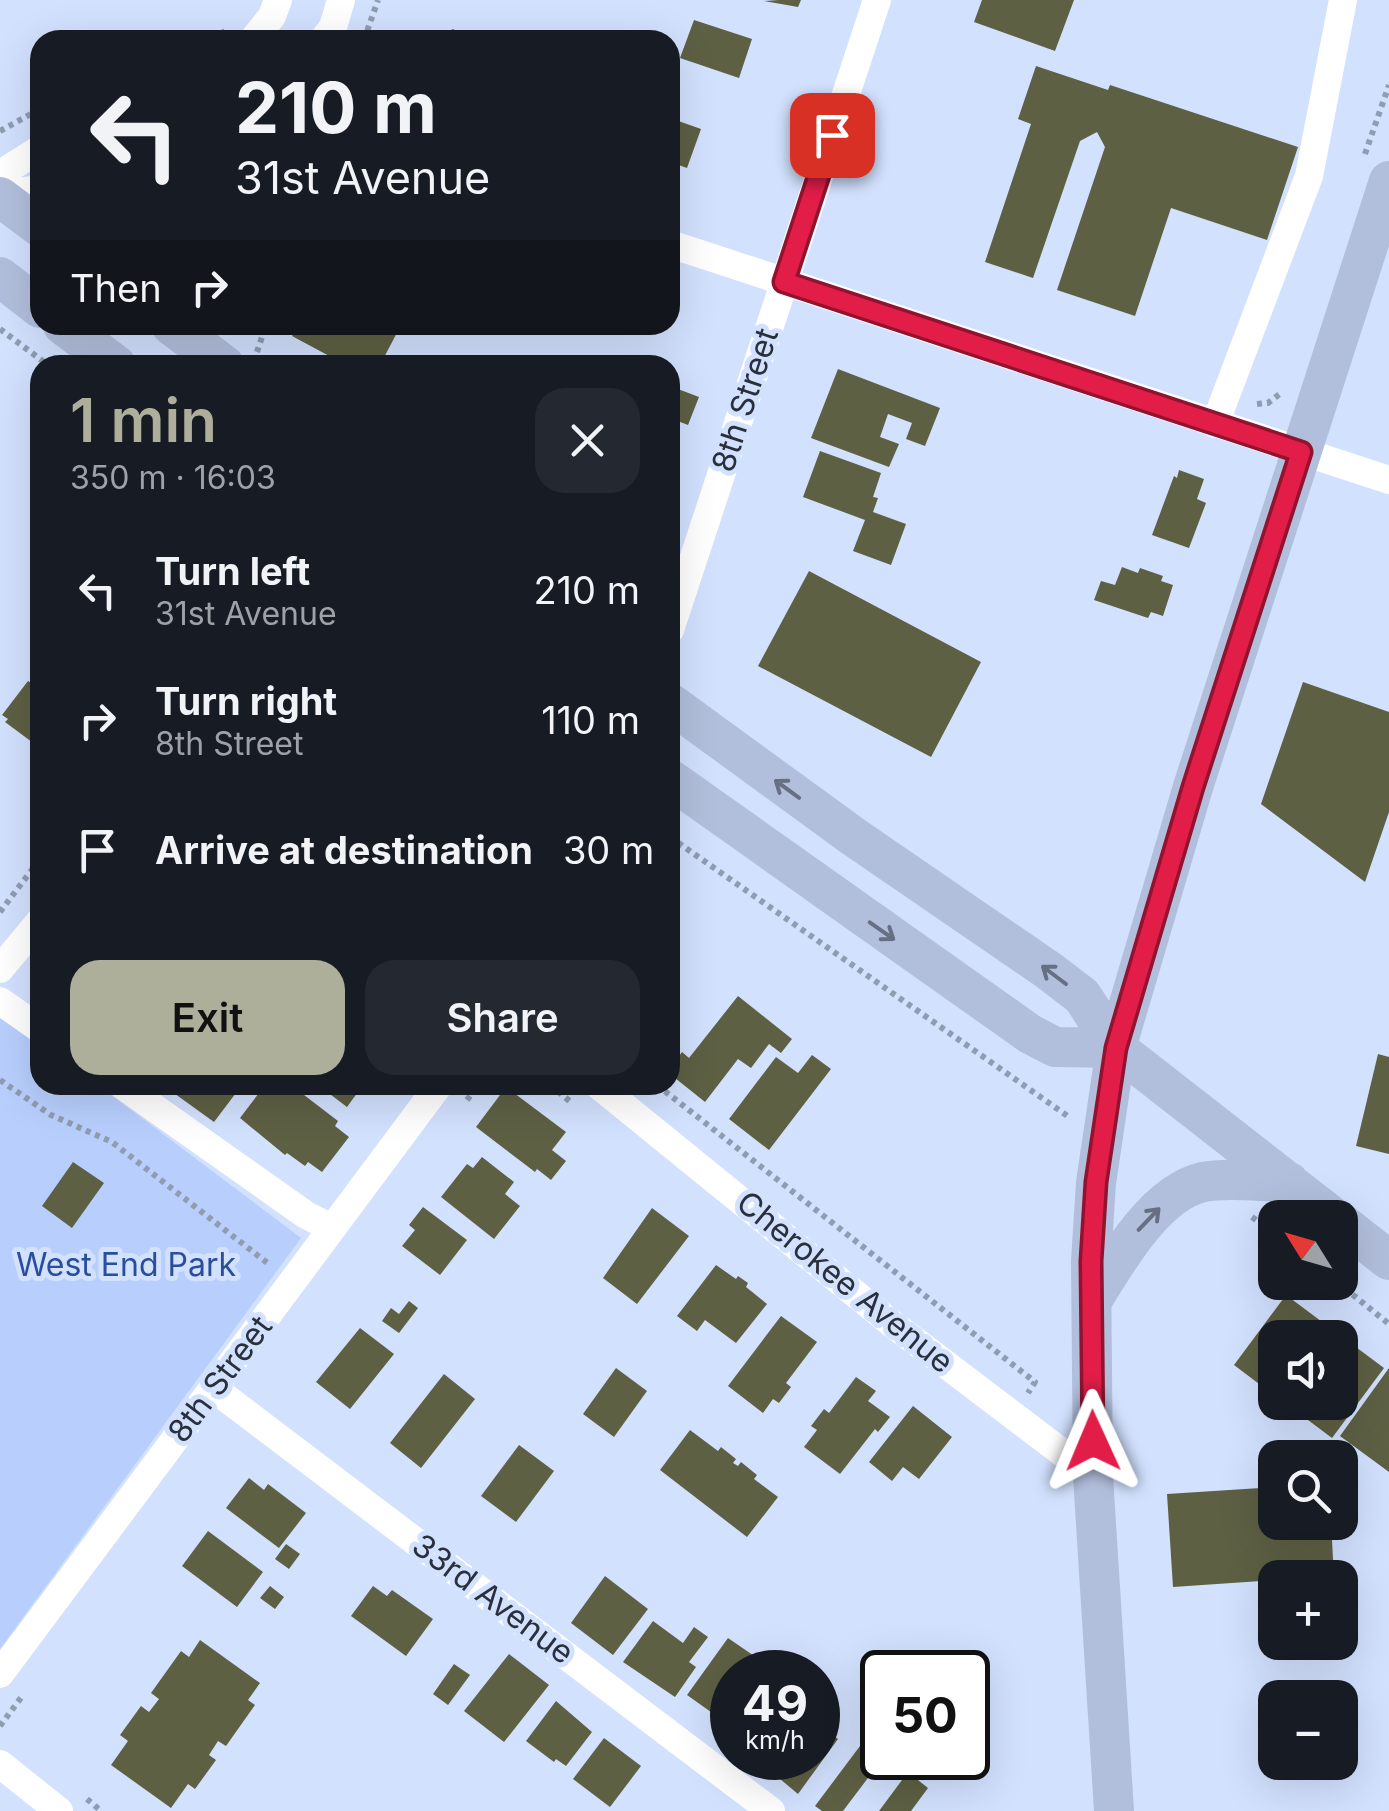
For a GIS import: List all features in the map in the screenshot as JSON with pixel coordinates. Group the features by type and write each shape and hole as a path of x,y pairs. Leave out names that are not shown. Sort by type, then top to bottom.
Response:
{"main road":[{"path":"1114,1811 1094,1476 1091,1261 1116,1048 1193,787 1389,181"},
{"path":"0,193 30,218"},
{"path":"0,278 30,300"},
{"path":"76,335 103,355"},
{"path":"184,335 211,355"},
{"path":"680,710 1082,996 1116,1048 1311,1200"},
{"path":"680,787 1030,1034 1056,1047 1116,1048"},
{"path":"1093,1299 1131,1238 1164,1204 1201,1182 1288,1182"},
{"path":"1358,1236 1389,1260"}],"street":[{"path":"261,30 278,0"},
{"path":"331,30 342,0"},
{"name":"8th Street","path":"680,599 878,0"},
{"path":"1215,424 1310,176 1343,0"},
{"path":"30,155 8,169 0,193 30,189"},
{"path":"680,247 1389,480"},
{"path":"0,969 30,933"},
{"path":"0,1001 30,1022"},
{"path":"136,1095 306,1215 332,1228"},
{"name":"8th Street","path":"0,1674 432,1095"},
{"name":"Cherokee Avenue","path":"610,1095 890,1322 1094,1476"},
{"name":"33rd Avenue","path":"213,1388 771,1811"},
{"path":"0,1764 60,1811"}],"path":[{"path":"368,30 378,0"},
{"path":"0,132 30,115"},
{"path":"0,329 35,355"},
{"path":"680,845 1037,1092 1102,1142"},
{"path":"0,912 30,872"},
{"path":"0,1080 51,1115 112,1142 275,1269"},
{"path":"1240,1209 1258,1222"},
{"path":"1358,1299 1389,1324"}],"green space":[{"name":"West End Park","path":"0,1011 30,1034 30,1095 111,1095 301,1238 0,1649"}],"building":[{"path":"801,0 798,7 764,1"},
{"path":"982,0 1074,0 1055,51 974,22"},
{"path":"694,20 752,39 739,78 680,58"},
{"path":"1036,66 1108,90 1110,85 1298,147 1267,240 1171,208 1135,316 1057,290 1105,147 1097,132 1080,141 1033,278 985,262 1031,124 1018,119"},
{"path":"680,122 701,129 687,168 680,166"},
{"path":"396,335 385,355 327,355 292,336"},
{"path":"838,369 940,408 925,446 906,439 912,423 888,414 880,437 899,444 889,467 811,438"},
{"path":"680,390 699,397 688,425 680,422"},
{"path":"820,451 881,473 873,497 878,498 873,512 906,524 891,565 853,551 865,520 803,497"},
{"path":"1179,470 1204,479 1197,499 1206,503 1189,548 1152,535"},
{"path":"1122,567 1163,576 1161,581 1173,585 1163,616 1151,612 1148,618 1094,600 1101,581 1115,585"},
{"path":"809,571 981,662 931,757 758,666"},
{"path":"30,682 30,741 5,722 8,719 2,715"},
{"path":"1303,682 1389,712 1389,812 1365,882 1261,804"},
{"path":"738,996 792,1039 781,1053 769,1044 751,1068 738,1059 705,1102 680,1082 680,1055 682,1052 689,1058"},
{"path":"1378,1054 1389,1057 1389,1154 1356,1146"},
{"path":"812,1055 831,1069 769,1150 729,1119 776,1057 798,1073"},
{"path":"177,1095 234,1095 214,1122"},
{"path":"257,1095 304,1095 338,1121 335,1126 349,1137 322,1172 308,1162 305,1166 285,1155 240,1118"},
{"path":"331,1095 356,1095 347,1107"},
{"path":"500,1095 517,1095 566,1132 552,1150 566,1161 551,1180 476,1127"},
{"path":"482,1157 514,1182 505,1194 520,1206 494,1239 441,1197 467,1164 473,1168"},
{"path":"73,1162 104,1183 72,1228 42,1206"},
{"path":"423,1207 467,1240 440,1275 402,1246 415,1230 409,1225"},
{"path":"652,1208 689,1236 637,1304 603,1278"},
{"path":"716,1265 748,1283 746,1287 767,1304 736,1343 705,1320 697,1331 677,1316"},
{"path":"1282,1300 1293,1300 1320,1320 1267,1320"},
{"path":"409,1301 418,1308 399,1333 382,1321 391,1308 399,1314"},
{"path":"781,1316 817,1342 786,1383 791,1387 779,1403 773,1399 763,1413 728,1386"},
{"path":"360,1328 394,1354 350,1409 316,1382"},
{"path":"1258,1333 1258,1383 1234,1365"},
{"path":"1358,1349 1384,1368 1358,1403"},
{"path":"616,1368 647,1391 614,1437 583,1414"},
{"path":"1389,1368 1389,1472 1358,1449 1358,1440 1340,1436 1352,1420 1358,1420 1358,1411"},
{"path":"444,1374 475,1399 421,1468 390,1443"},
{"path":"856,1377 876,1391 868,1401 890,1417 878,1432 875,1429 840,1474 804,1447 817,1430 811,1426 824,1409 829,1413"},
{"path":"913,1406 952,1437 919,1479 903,1467 892,1481 869,1462"},
{"path":"1308,1420 1345,1420 1332,1438"},
{"path":"690,1430 718,1451 721,1447 736,1459 733,1463 738,1466 741,1462 757,1475 754,1479 778,1497 747,1537 660,1470"},
{"path":"519,1445 554,1471 516,1522 481,1496"},
{"path":"249,1478 264,1490 268,1484 306,1513 279,1548 226,1508"},
{"path":"1258,1488 1258,1540 1332,1540 1333,1560 1258,1560 1258,1581 1173,1587 1167,1494"},
{"path":"208,1531 263,1572 237,1607 182,1566"},
{"path":"286,1544 300,1554 289,1569 275,1559"},
{"path":"605,1576 648,1609 613,1655 571,1623"},
{"path":"270,1586 284,1597 275,1609 260,1598"},
{"path":"373,1586 387,1596 392,1590 433,1619 406,1656 351,1616"},
{"path":"653,1621 683,1643 694,1627 708,1637 689,1662 696,1667 675,1697 623,1662"},
{"path":"728,1638 746,1650 719,1650"},
{"path":"200,1640 260,1683 248,1700 255,1705 226,1746 218,1741 209,1755 216,1760 195,1789 188,1784 171,1808 111,1765 128,1741 120,1735 141,1706 149,1712 159,1699 151,1693 181,1651 189,1657"},
{"path":"509,1654 549,1685 504,1742 464,1711"},
{"path":"710,1663 710,1711 687,1695"},
{"path":"454,1664 470,1675 448,1705 433,1694"},
{"path":"556,1701 592,1732 566,1766 526,1741"},
{"path":"604,1738 641,1766 610,1807 573,1779"},
{"path":"860,1746 860,1780 866,1780 843,1811 822,1811 815,1806 834,1780 840,1780 840,1773"},
{"path":"781,1780 808,1780 798,1794"},
{"path":"902,1780 918,1780 928,1788 911,1811 879,1811"}],"route":[{"path":"832,135 784,282 1301,452 1193,787 1116,1048 1096,1182 1091,1261 1093,1441"}]}
